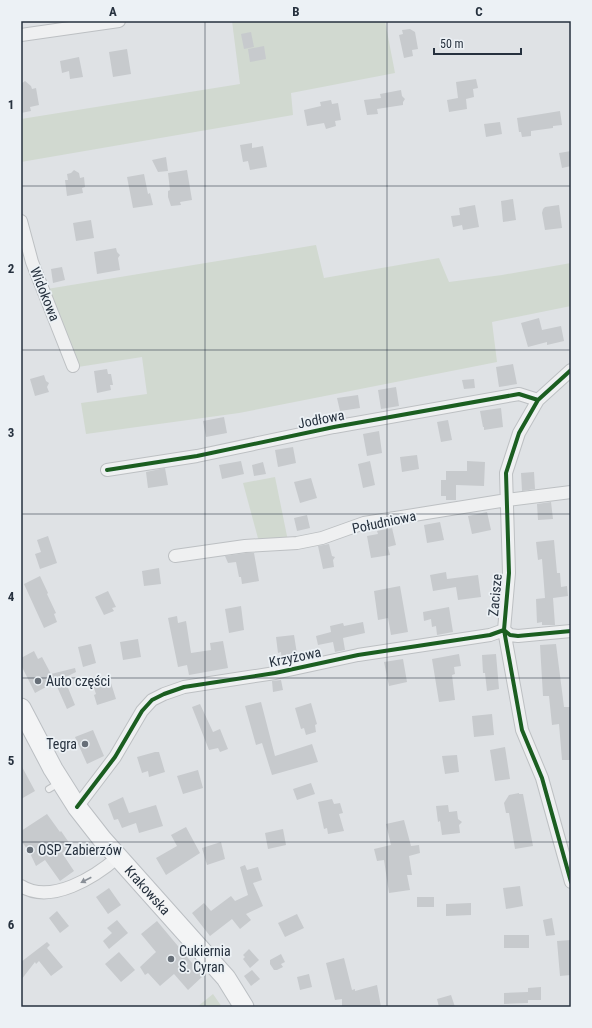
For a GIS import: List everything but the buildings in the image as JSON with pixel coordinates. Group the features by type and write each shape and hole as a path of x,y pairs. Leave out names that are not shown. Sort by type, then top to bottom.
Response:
{"main road":[{"name":"Krakowska","path":"21,708 45,756 55,786 77,807 102,839 226,978 244,1007"}],"street":[{"path":"21,34 119,21"},
{"name":"Widokowa","path":"21,221 32,262 73,366"},
{"name":"Zacisze","path":"571,370 538,400 519,433 506,473 509,573 504,630 522,730 542,778 571,882"},
{"name":"Jodłowa","path":"107,470 197,456 334,427 519,394 538,400"},
{"name":"Południowa","path":"175,556 245,546 297,543 322,538 364,523 507,500 571,492"},
{"path":"504,630 510,635 518,636 571,631"},
{"name":"Krzyżowa","path":"77,807 115,757 148,703 164,694 184,687 275,673 358,655 490,635 504,630"},
{"path":"21,886 35,892 72,887 97,874 118,857"}],"shaded area":[{"path":"232,21 385,21 395,73 291,93 293,115 21,162 21,119 240,84"},
{"path":"316,245 324,278 439,258 449,282 502,275 571,263 571,306 492,322 497,362 239,413 86,434 81,403 147,394 142,357 78,367 47,289"},
{"path":"275,477 288,541 259,542 243,483"},
{"path":"213,994 222,1007 197,1007"}],"cycle path":[{"path":"571,370 538,400 519,433 506,473 509,573 504,630 522,730 542,778 571,882"},
{"path":"107,470 197,456 334,427 519,394 538,400"},
{"path":"77,807 115,757 142,711 152,700 164,694 184,687 275,673 358,655 490,635 504,630 510,635 518,636 571,631"}],"place":[{"name":"Auto części","path":"38,681"},
{"name":"Tegra","path":"85,744"},
{"name":"OSP Zabierzów","path":"30,850"},
{"name":"Cukiernia S. Cyran","path":"171,959"}]}
